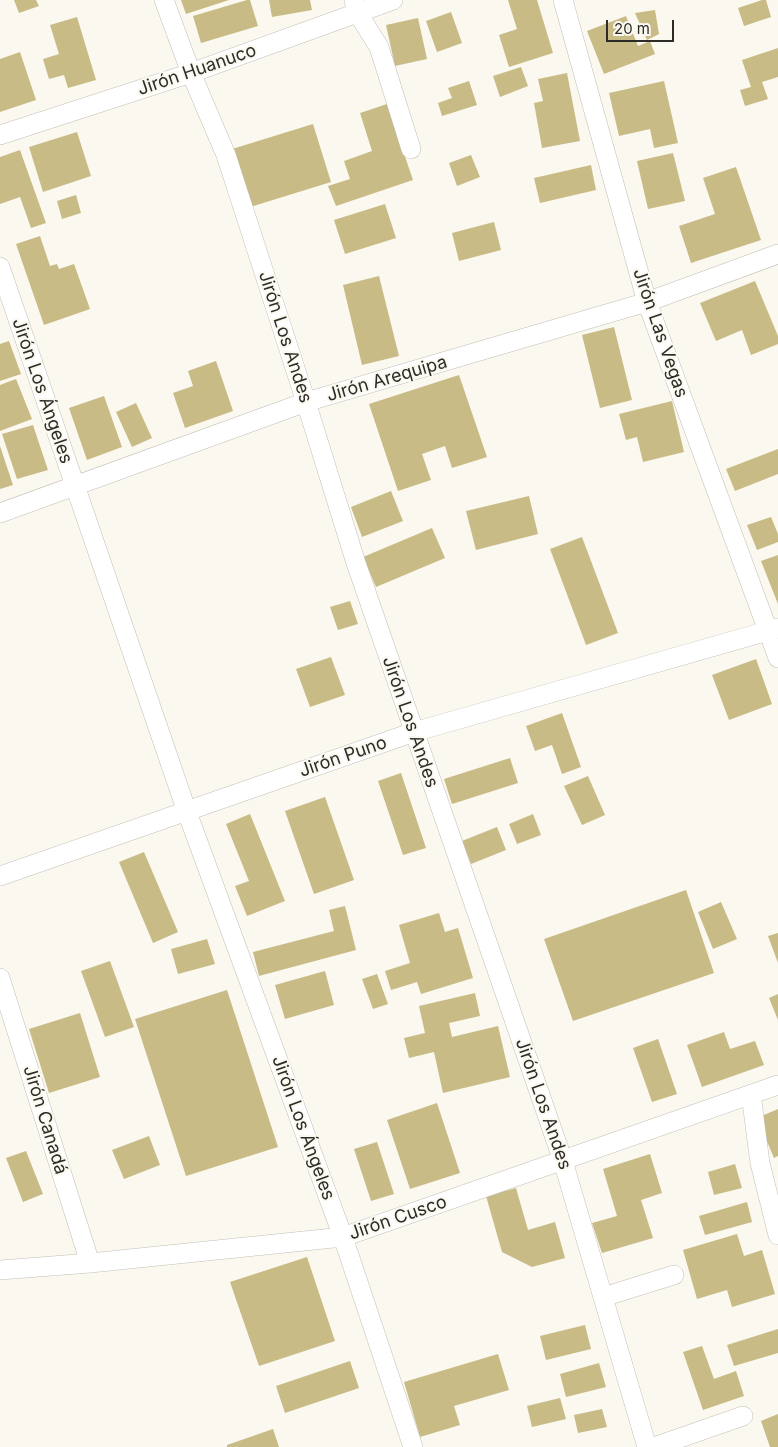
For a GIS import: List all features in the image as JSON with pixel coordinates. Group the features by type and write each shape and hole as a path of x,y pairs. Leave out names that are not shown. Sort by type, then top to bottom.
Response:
{"street":[{"name":"Jirón Los Andes","path":"164,0 191,73 226,155 356,563 563,1161 646,1447"},
{"name":"Jirón Huanuco","path":"0,135 191,73 355,6 393,0"},
{"name":"Jirón Las Vegas","path":"563,0 647,302 774,630 778,658"},
{"path":"355,6 379,47 411,149"},
{"name":"Jirón Arequipa","path":"0,513 306,402 647,302 778,254"},
{"name":"Jirón Los Ángeles","path":"0,267 187,812 344,1237 413,1447"},
{"name":"Jirón Puno","path":"0,876 414,732 774,630"},
{"name":"Jirón Canadá","path":"0,978 90,1263"},
{"name":"Jirón Cusco","path":"0,1270 90,1263 344,1237 778,1085"},
{"path":"751,1094 760,1163 778,1235"},
{"path":"603,1297 674,1276"},
{"path":"654,1447 743,1416"}],"building":[{"path":"14,0 36,0 39,6 19,13"},
{"path":"181,0 229,0 186,14"},
{"path":"250,0 258,26 201,43 193,16"},
{"path":"269,0 310,0 312,10 272,17"},
{"path":"508,0 537,0 553,53 509,67 499,35 517,29"},
{"path":"766,0 771,17 744,26 738,8"},
{"path":"655,10 659,34 647,40 635,13"},
{"path":"451,12 462,43 437,52 426,21"},
{"path":"626,16 638,46 650,41 655,54 604,74 587,31"},
{"path":"77,17 96,80 68,88 64,75 49,79 43,59 59,54 50,25"},
{"path":"418,18 427,59 395,66 386,25"},
{"path":"778,48 778,77 762,82 768,99 745,106 740,90 751,87 742,60"},
{"path":"20,52 36,100 0,112 0,59"},
{"path":"521,67 528,86 500,97 493,76"},
{"path":"567,73 580,141 542,148 534,103 543,101 538,79"},
{"path":"469,81 477,105 442,116 438,103 452,98 448,88"},
{"path":"664,81 678,143 654,148 650,129 619,136 609,93"},
{"path":"387,104 413,180 336,206 328,186 350,179 344,161 372,151 360,113"},
{"path":"313,124 331,182 247,208 229,150"},
{"path":"77,132 91,176 43,192 29,147"},
{"path":"20,150 46,223 31,228 20,197 0,204 0,157"},
{"path":"673,153 685,201 648,209 637,161"},
{"path":"471,155 480,177 457,186 449,163"},
{"path":"591,165 596,190 540,203 534,178"},
{"path":"736,167 761,240 691,263 679,226 715,214 703,178"},
{"path":"76,195 81,213 62,219 57,201"},
{"path":"385,204 396,238 345,254 334,220"},
{"path":"494,222 501,250 459,261 452,233"},
{"path":"40,236 50,266 57,264 59,269 74,264 90,309 44,325 16,244"},
{"path":"379,276 399,356 362,365 343,285"},
{"path":"755,281 778,336 778,344 751,355 742,330 716,341 700,303"},
{"path":"614,327 632,400 600,408 582,335"},
{"path":"9,341 21,374 0,381 0,344"},
{"path":"216,361 233,411 185,428 173,393 193,386 188,371"},
{"path":"459,375 487,457 452,468 445,446 422,454 431,480 398,491 369,404"},
{"path":"16,379 32,419 0,431 0,385"},
{"path":"104,396 122,447 87,460 69,408"},
{"path":"672,401 684,452 643,462 637,437 626,440 619,414"},
{"path":"136,403 152,438 132,447 116,412"},
{"path":"33,425 48,470 17,479 2,434"},
{"path":"0,446 13,485 0,489"},
{"path":"778,449 778,474 735,491 726,469"},
{"path":"391,491 403,521 362,537 351,507"},
{"path":"529,496 538,534 476,550 466,511"},
{"path":"771,517 778,534 778,542 757,550 747,525"},
{"path":"432,528 445,558 376,587 363,557"},
{"path":"582,537 618,633 586,645 550,549"},
{"path":"778,555 778,604 761,561"},
{"path":"350,601 358,624 338,630 330,607"},
{"path":"331,657 345,695 310,707 296,669"},
{"path":"756,659 772,704 729,720 712,675"},
{"path":"562,713 581,767 562,774 552,745 535,751 526,726"},
{"path":"510,758 518,783 452,804 444,779"},
{"path":"401,773 426,848 403,855 378,781"},
{"path":"588,776 605,815 582,825 564,786"},
{"path":"325,797 354,880 314,894 285,811"},
{"path":"250,814 285,901 247,916 235,886 249,881 226,824"},
{"path":"533,814 541,835 517,844 509,824"},
{"path":"497,827 506,850 471,864 462,841"},
{"path":"144,852 178,932 153,943 119,862"},
{"path":"686,890 714,973 573,1021 544,939"},
{"path":"721,902 737,939 713,949 698,912"},
{"path":"345,906 356,950 259,976 253,952 334,931 329,910"},
{"path":"439,913 445,932 458,928 473,978 421,994 417,982 391,990 385,971 410,963 399,925"},
{"path":"778,933 778,963 768,936"},
{"path":"207,939 215,964 178,974 171,949"},
{"path":"110,961 134,1027 105,1037 81,971"},
{"path":"325,971 334,1005 285,1019 275,985"},
{"path":"377,974 388,1004 373,1009 362,979"},
{"path":"227,990 278,1147 186,1176 135,1019"},
{"path":"475,993 480,1016 449,1023 452,1037 498,1026 510,1077 443,1093 434,1052 409,1058 404,1038 425,1033 419,1006"},
{"path":"778,994 778,1020 769,998"},
{"path":"80,1013 100,1077 49,1093 29,1029"},
{"path":"724,1032 730,1049 755,1041 764,1065 702,1087 687,1045"},
{"path":"658,1039 677,1094 652,1102 633,1048"},
{"path":"437,1103 460,1173 410,1189 387,1120"},
{"path":"778,1109 778,1156 774,1158 757,1118"},
{"path":"149,1136 160,1165 124,1179 112,1150"},
{"path":"377,1142 394,1194 371,1201 354,1149"},
{"path":"26,1151 43,1194 23,1202 6,1158"},
{"path":"650,1154 662,1193 641,1200 653,1238 602,1253 592,1223 617,1216 603,1169"},
{"path":"735,1164 742,1188 714,1195 708,1172"},
{"path":"516,1188 528,1230 555,1222 565,1258 532,1267 502,1252 486,1196"},
{"path":"747,1202 752,1222 705,1235 699,1216"},
{"path":"737,1234 744,1256 762,1250 775,1294 732,1307 727,1290 697,1299 683,1250"},
{"path":"307,1257 335,1341 259,1366 230,1282"},
{"path":"585,1325 591,1349 546,1360 540,1336"},
{"path":"778,1329 778,1353 734,1366 727,1345"},
{"path":"702,1346 714,1379 736,1371 744,1396 703,1410 683,1352"},
{"path":"498,1354 509,1390 454,1406 460,1425 420,1437 404,1382"},
{"path":"350,1361 359,1388 285,1413 276,1386"},
{"path":"599,1363 606,1387 566,1397 560,1374"},
{"path":"560,1398 566,1419 532,1427 527,1406"},
{"path":"602,1409 607,1427 578,1433 574,1415"},
{"path":"778,1414 778,1447 770,1447 761,1421"},
{"path":"273,1429 279,1447 227,1447 227,1445"}]}
